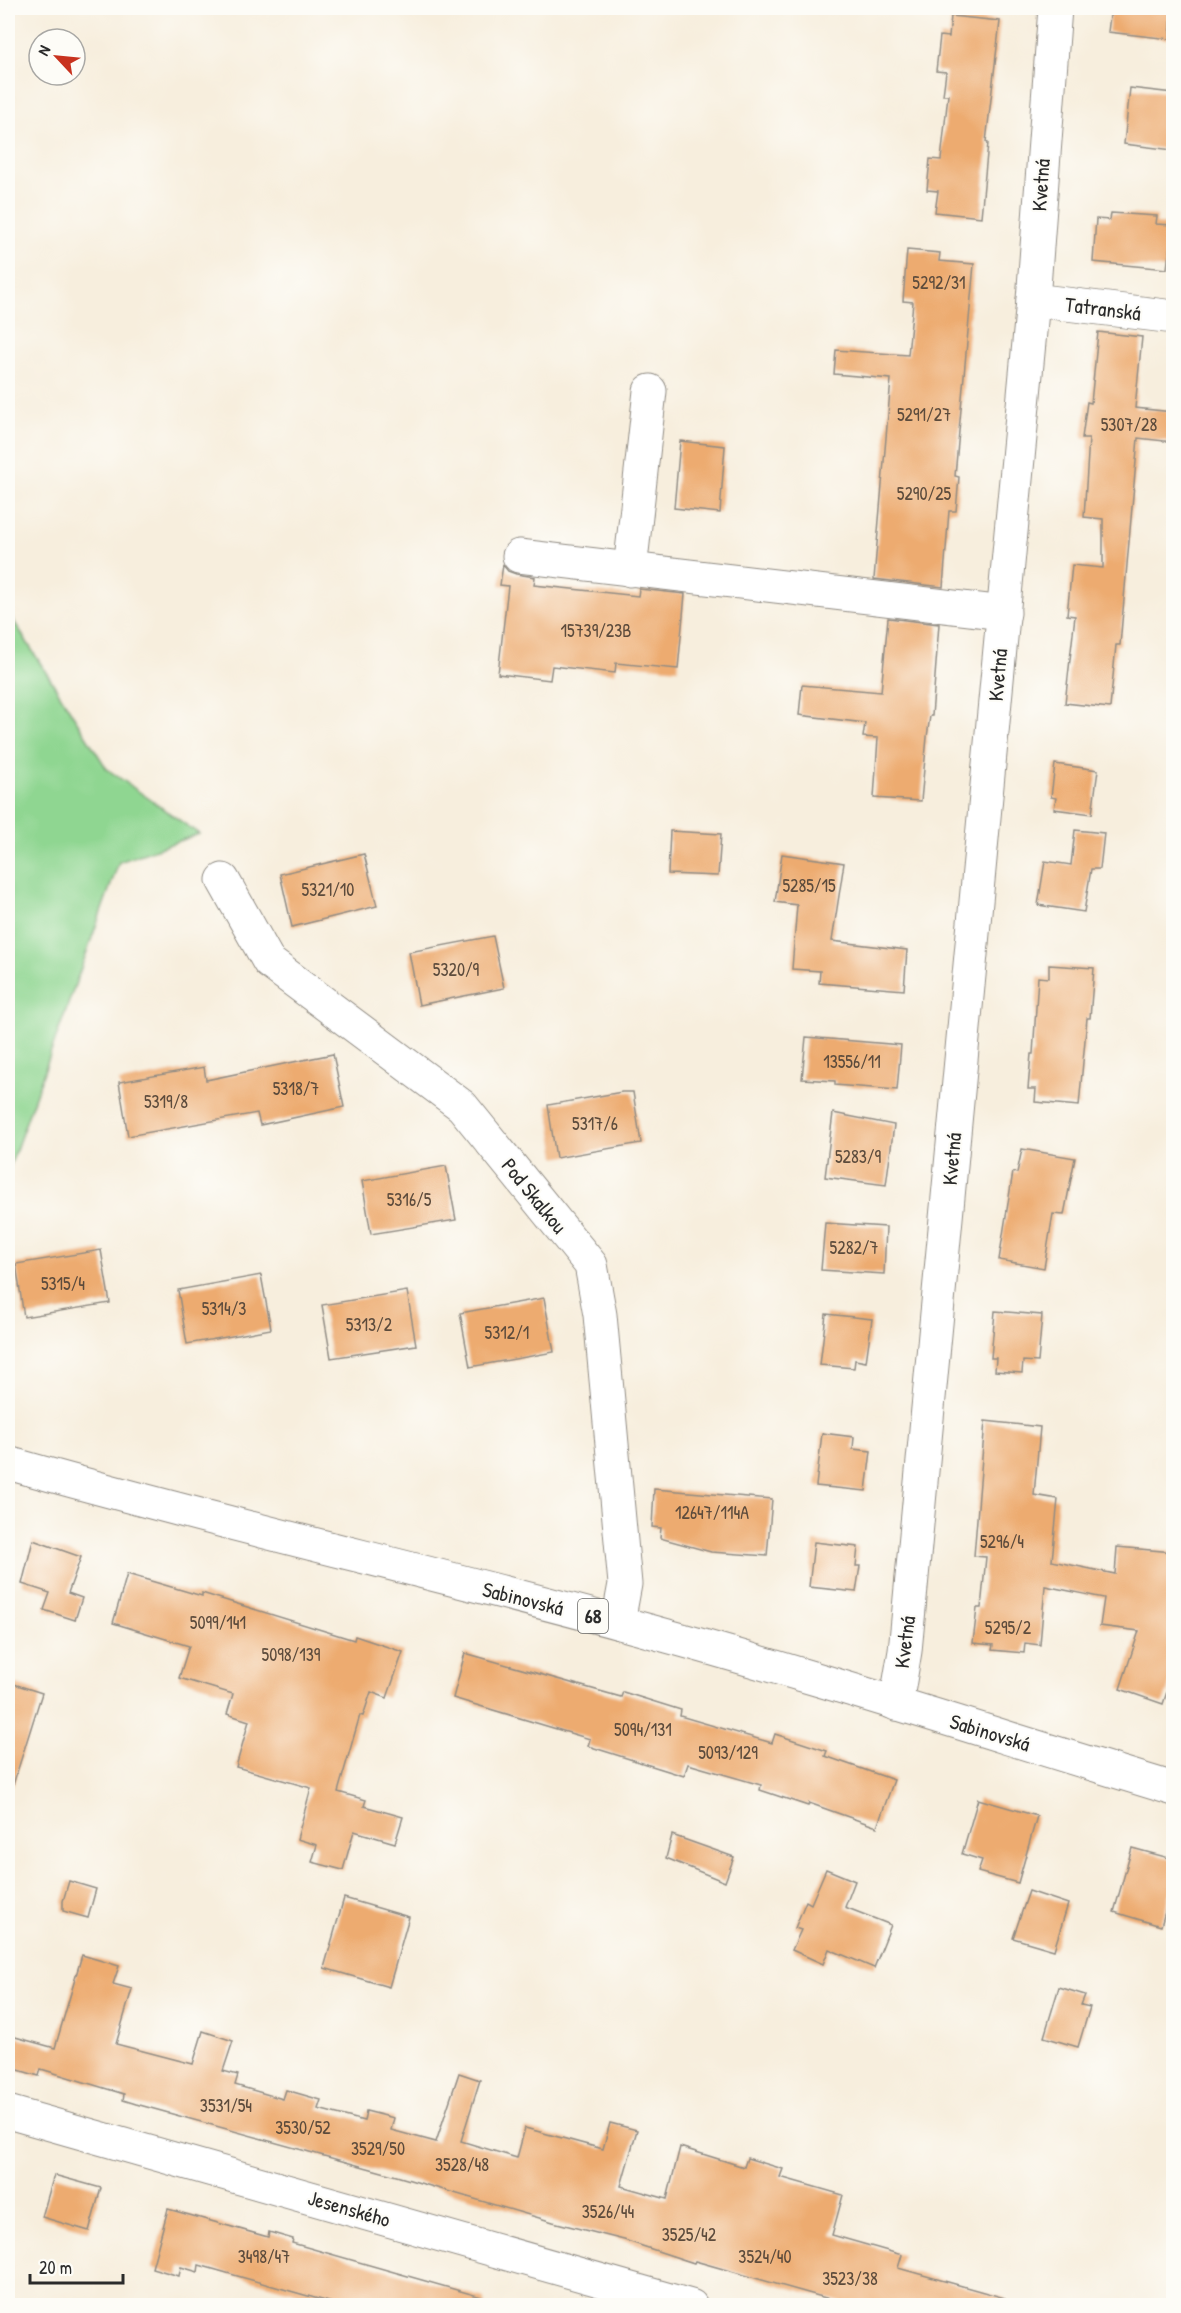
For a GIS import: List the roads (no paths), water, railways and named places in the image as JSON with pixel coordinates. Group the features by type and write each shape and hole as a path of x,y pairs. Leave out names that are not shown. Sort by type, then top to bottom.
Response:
{"street":[{"name":"Kvetná","path":"896,1704 907,1640 1004,613 1033,300 1055,8"},
{"name":"Tatranská","path":"1033,300 1173,317"},
{"path":"630,570 650,391"},
{"path":"519,556 1004,613"},
{"name":"Pod Skalkou","path":"223,880 269,962 462,1106 591,1265 600,1315 626,1584 618,1622"},
{"name":"Sabinovská","path":"8,1463 312,1545 618,1622 768,1664 1173,1789"},
{"name":"Jesenského","path":"8,2112 609,2294 691,2306"}]}
